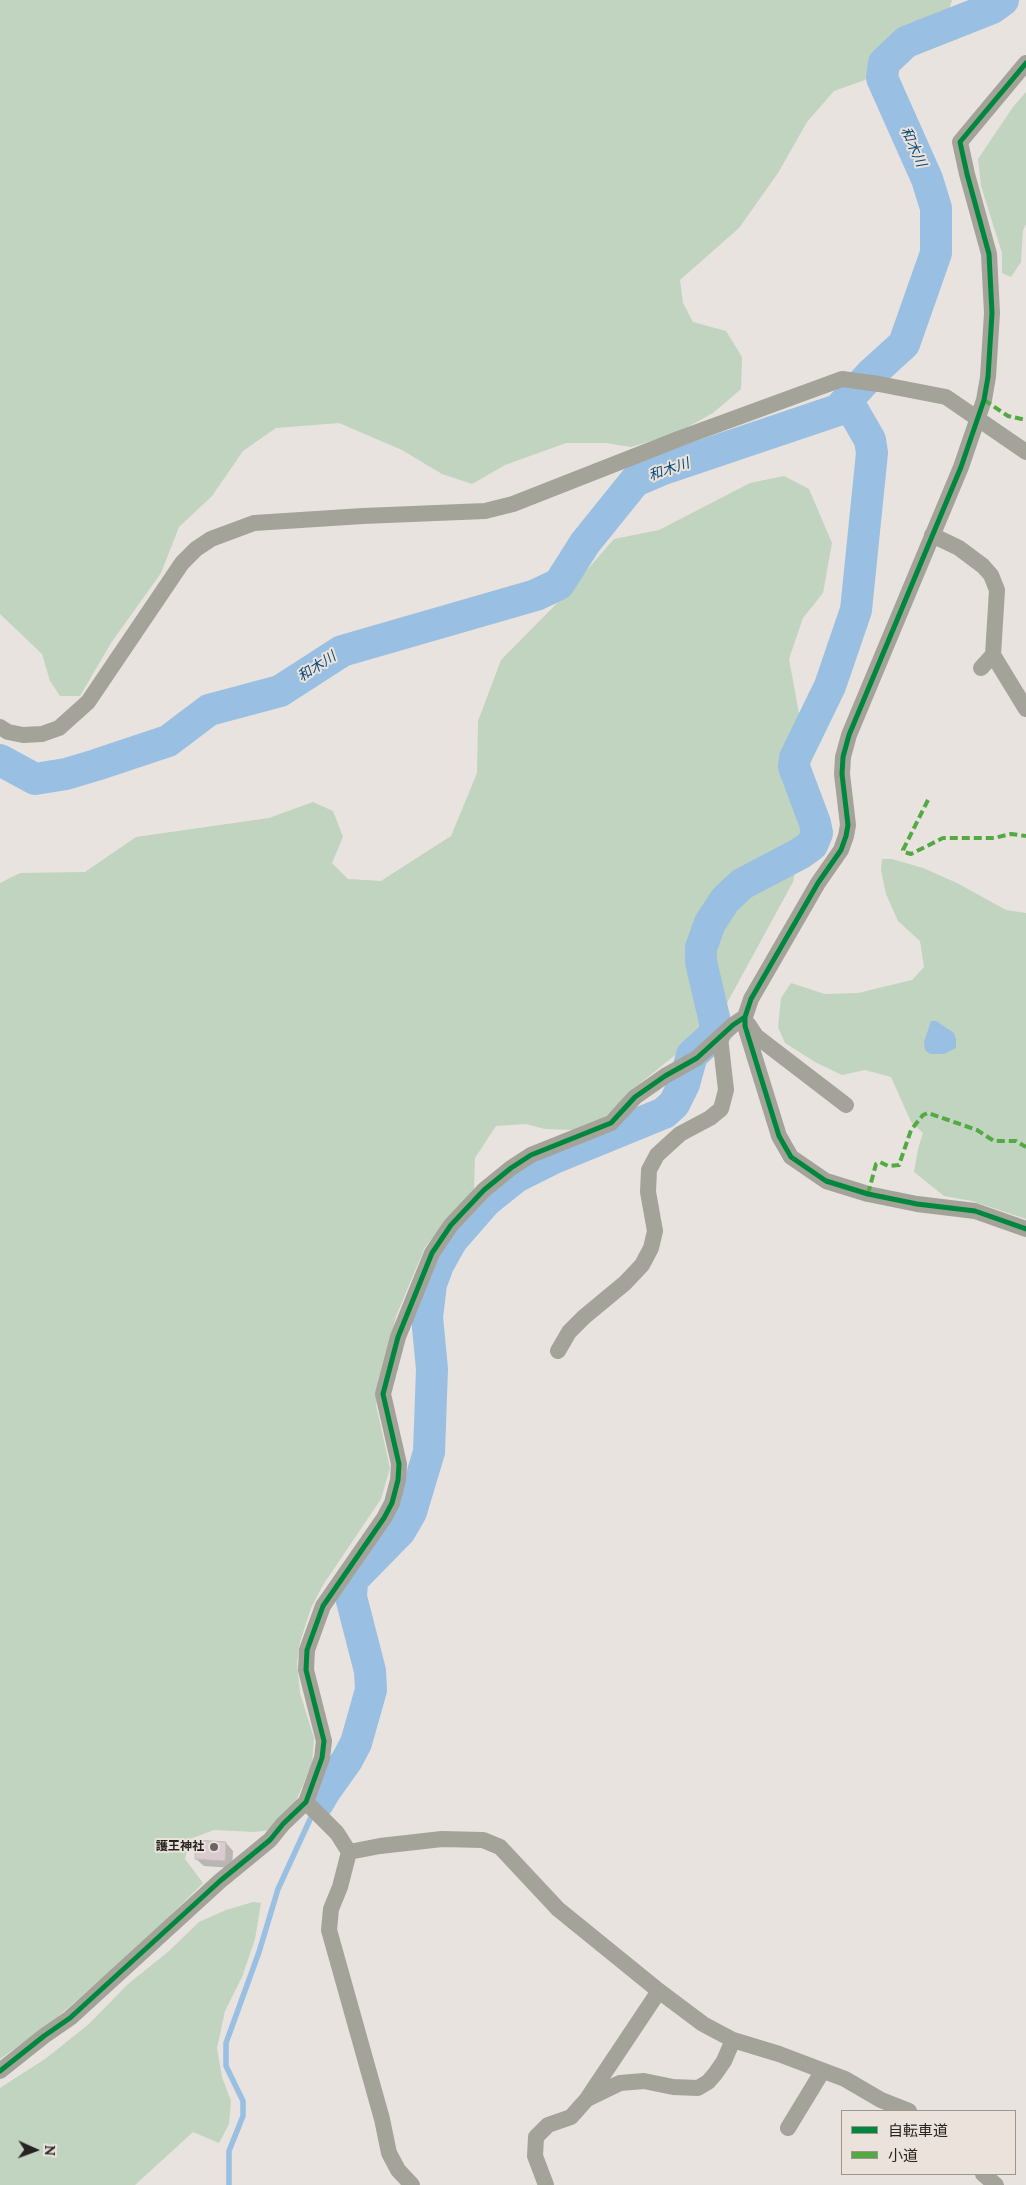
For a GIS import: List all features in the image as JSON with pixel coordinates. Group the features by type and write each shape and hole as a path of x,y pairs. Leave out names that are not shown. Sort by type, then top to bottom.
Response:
{"street":[{"path":"1026,63 960,142 966,174 989,254 992,313 984,400 961,467 849,735 842,774 848,813 846,836 840,850 818,883 752,998 745,1017 747,1034 779,1136 791,1157 826,1181 868,1194 917,1204 975,1211 1026,1229"},
{"path":"0,727 8,732 23,735 42,734 59,728 88,702 182,563 196,549 211,539 254,523 485,511 513,504 832,381 853,379 946,397 1026,452"},
{"path":"932,535 960,548 990,575 997,590 994,655 1026,709"},
{"path":"981,668 994,655"},
{"path":"0,2072 44,2036 70,2018 220,1881 270,1840 283,1824 307,1803 322,1758 324,1741 306,1670 306,1650 323,1606 392,1504 398,1480 399,1464 383,1394 398,1337 432,1252 451,1225 484,1190 510,1168 531,1155 612,1123 635,1098 697,1058 733,1025 745,1017"},
{"path":"745,1017 756,1036 846,1105"},
{"path":"558,1351 569,1332 625,1283 642,1265 651,1248 655,1231 648,1192 649,1170 657,1155 680,1134 710,1118 721,1109 726,1090 720,1037"},
{"path":"307,1803 337,1834 349,1852 340,1887 331,1909 329,1930 382,2119 389,2153 398,2170 412,2185"},
{"path":"349,1852 380,1846 442,1839 483,1840 500,1847 558,1909 703,2024 733,2040 779,2054 822,2072 845,2079 881,2100 906,2110"},
{"path":"546,2185 535,2156 536,2137 548,2125 571,2117 587,2099 659,1990"},
{"path":"587,2099 620,2083 631,2081 698,2088 708,2082 724,2061 733,2040"},
{"path":"788,2128 822,2072"},
{"path":"984,2175 996,2185"}],"green space":[{"path":"0,0 952,0 947,16 897,34 865,80 834,91 807,122 778,173 739,228 680,280 683,303 693,322 726,331 742,357 741,389 713,413 675,434 631,447 606,443 566,443 505,465 472,484 442,474 402,450 339,423 276,428 243,451 212,496 179,527 161,573 111,643 80,696 60,696 50,681 42,654 0,614"},
{"path":"1026,92 1026,224 1023,230 1021,262 1011,277 1002,273 1002,253 981,186 978,159 1013,107"},
{"path":"784,476 809,489 832,543 823,593 803,618 789,659 800,719 805,828 793,882 727,1003 679,1052 633,1089 603,1119 574,1130 545,1129 526,1124 496,1126 475,1158 474,1189 425,1247 396,1316 376,1405 390,1468 381,1499 323,1585 311,1608 300,1642 297,1663 300,1693 314,1738 312,1764 296,1801 270,1830 254,1832 214,1830 190,1839 185,1859 203,1883 148,1938 53,2021 0,2059 0,883 20,873 85,872 136,837 269,818 313,802 333,811 343,837 332,863 348,879 381,881 451,836 477,773 478,721 501,660 565,595 614,539 659,530 750,483"},
{"path":"882,859 892,859 923,868 957,883 1006,910 1026,913 1026,1219 972,1201 944,1196 914,1172 923,1133 911,1122 891,1077 865,1070 842,1075 815,1062 785,1043 778,1027 781,998 791,983 825,994 858,993 912,980 924,967 920,941 898,921 886,894 881,870"},
{"path":"253,1902 261,1903 255,1939 242,1977 225,2011 217,2048 222,2077 231,2101 229,2124 219,2143 193,2132 135,2185 0,2185 0,2088 45,2059 89,2024 128,1984 169,1951 199,1922 226,1910"}],"water":[{"path":"931,1021 936,1021 954,1033 956,1048 944,1054 930,1054 925,1050 924,1042"}],"building":[{"name":"護王神社","path":"196,1840 226,1842 225,1861 195,1859"}],"waterway":[{"name":"和木川","path":"0,760 35,779 66,774 96,765 168,741 209,710 280,691 342,651 536,595 559,584 585,543 635,481 663,469 838,410 871,374 904,344 936,253 936,208 927,179 882,78 884,63 906,42 992,8 1003,0"},
{"path":"318,1803 356,1743 371,1690 370,1671 351,1597 352,1580 400,1531 411,1512 429,1452 432,1369 427,1317 431,1284 438,1265 452,1240 486,1201 516,1177 554,1158 664,1113 674,1104 684,1084 692,1055 715,1034 715,1022 701,962 701,948 710,923 725,900 742,884 801,853 812,845 817,833 794,767 795,758 830,686 856,610 872,453 870,440 847,400"},
{"path":"229,2185 229,2151 243,2116 243,2101 226,2066 226,2043 259,1952 278,1889 313,1813"}],"marked path":[{"path":"984,400 1008,416 1026,420"},
{"path":"928,800 903,850 904,852 911,854 943,838 994,838 1011,834 1026,836"},
{"path":"868,1194 876,1164 880,1162 888,1166 899,1165 911,1130 923,1115 928,1113 977,1130 994,1141 1016,1141 1026,1147"}],"cycle path":[{"path":"1026,63 960,142 989,254 992,313 988,377 984,400 961,467 849,735 843,757 842,774 848,825 841,850 818,883 751,999 745,1017 745,1026 779,1136 791,1157 826,1181 868,1194 917,1204 975,1211 1026,1229"},
{"path":"0,2071 70,2018 220,1881 270,1840 283,1824 306,1802 322,1758 324,1741 306,1670 307,1650 323,1606 384,1518 392,1503 398,1480 399,1464 383,1394 398,1337 432,1253 451,1225 484,1190 511,1168 531,1155 611,1123 635,1097 665,1076 697,1058 733,1025 745,1017"}],"place":[{"name":"護王神社","path":"214,1847"}]}
